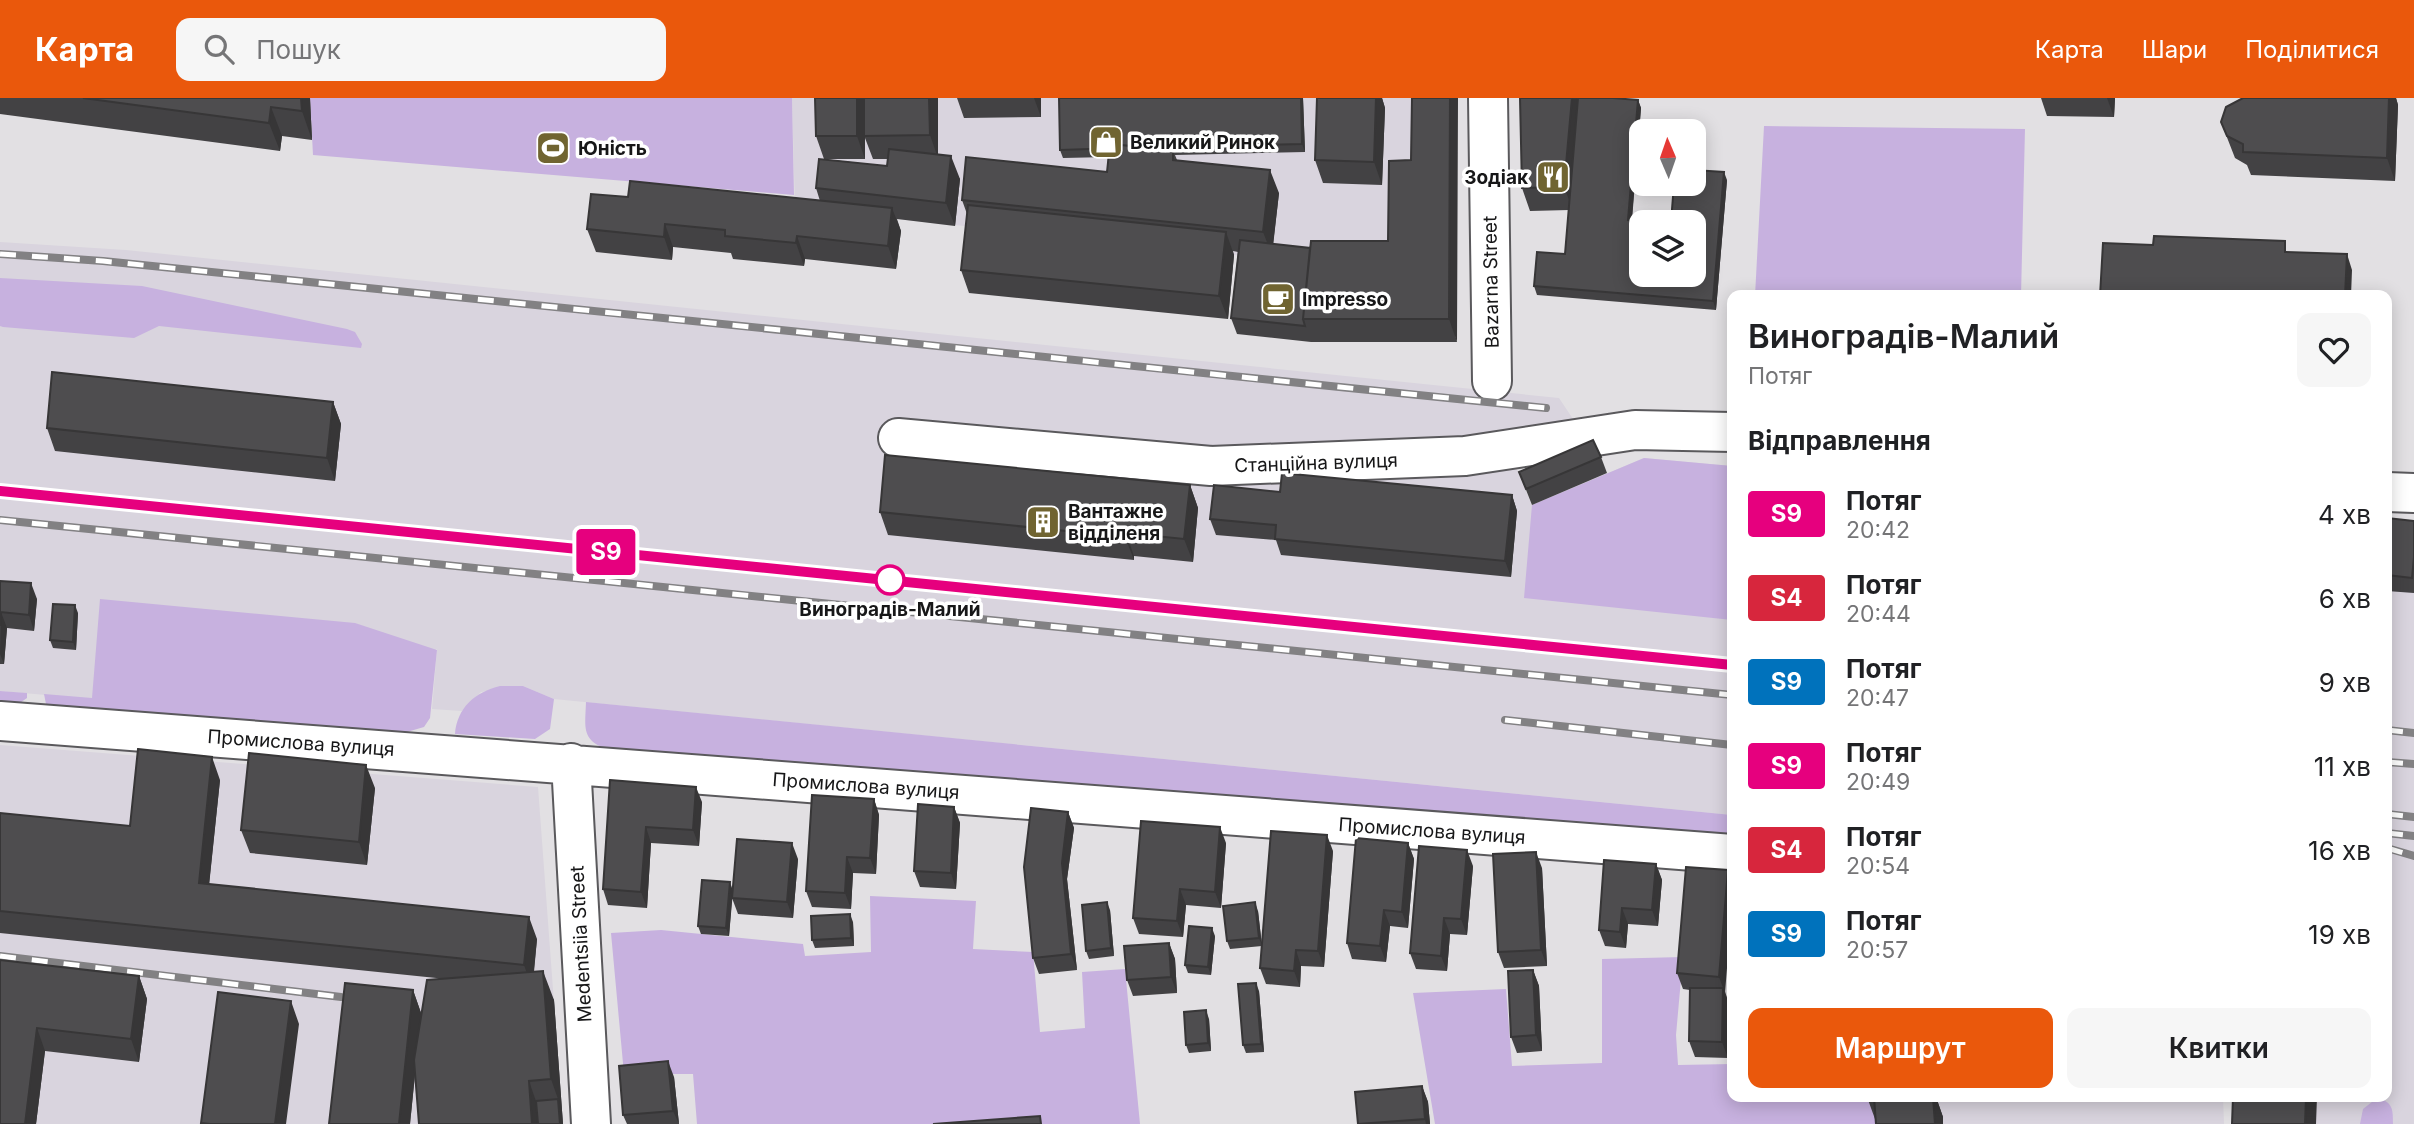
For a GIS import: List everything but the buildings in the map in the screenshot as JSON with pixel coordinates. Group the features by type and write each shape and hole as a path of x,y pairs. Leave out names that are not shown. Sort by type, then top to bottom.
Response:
{"street":[{"name":"Bazarna Street","path":"1488,98 1492,381"},
{"name":"Станційна вулиця","path":"898,438 1211,466 1465,456 1635,430 1727,432"},
{"path":"2392,492 2414,493"},
{"name":"Промислова вулиця","path":"0,721 1727,854"},
{"name":"Medentsiia Street","path":"570,763 591,1124"}],"shaded area":[{"name":"Юність","path":"310,98 792,98 794,195 313,155"},
{"name":"Великий Ринок","path":"792,98 1420,98 1420,183 1396,264 1319,264 795,208"},
{"path":"1764,126 2025,129 2021,290 1755,290"},
{"path":"0,242 126,250 1559,398 1579,428 1505,441 1532,505 1644,458 1727,466 1727,815 554,699 523,686 481,692 462,711 432,709 437,649 312,718 0,691"},
{"path":"0,278 142,286 347,329 355,332 362,344 361,348 159,326 134,338 3,327 0,326"},
{"path":"1644,458 1727,466 1727,619 1524,598 1532,505"},
{"path":"2392,525 2414,527 2414,1124 2243,1124 2244,1102 2392,1102"},
{"path":"100,599 355,623 437,650 430,718 424,727 400,734 51,707 46,704 44,694 92,698"},
{"path":"500,686 523,686 554,699 550,729 535,739 455,734 459,716 469,702 483,692"},
{"path":"0,691 27,693 27,698 17,705 0,704"},
{"path":"586,702 1727,815 1727,838 610,750 589,738 585,720"},
{"path":"0,745 538,787 563,1124 0,1124"},
{"path":"870,896 976,901 973,949 1033,952 1040,1032 1085,1028 1082,972 1125,969 1140,1124 697,1124 693,1074 624,1074 611,933 661,930 803,944 805,956 871,952"},
{"path":"1683,957 1676,1035 1678,1065 1727,1064 1727,1102 1876,1102 1884,1124 1435,1124 1413,993 1506,989 1512,1066 1602,1063 1602,959"},
{"path":"1876,1102 2223,1102 2224,1124 1884,1124"},
{"path":"2372,1102 2386,1102 2391,1107 2393,1124 2360,1124 2363,1109"}],"railway":[{"path":"0,254 103,261 1546,408"},
{"path":"0,491 1727,664"},
{"path":"0,520 1727,694"},
{"path":"1505,720 1727,744"},
{"path":"2392,731 2414,733"},
{"path":"2392,762 2414,764"},
{"path":"2392,815 2414,817"},
{"path":"2392,834 2414,836"},
{"path":"2392,849 2414,856"},
{"path":"0,956 341,997"}],"train":[{"name":"S9","path":"0,491 1727,664"}],"place":[{"name":"Великий Ринок","path":"1106,142"},
{"name":"Юність","path":"553,148"},
{"name":"Зодіак","path":"1553,177"},
{"name":"Impresso","path":"1278,299"},
{"name":"Вантажне відділеня","path":"1043,522"},
{"name":"Виноградів-Малий","path":"890,580"}]}
